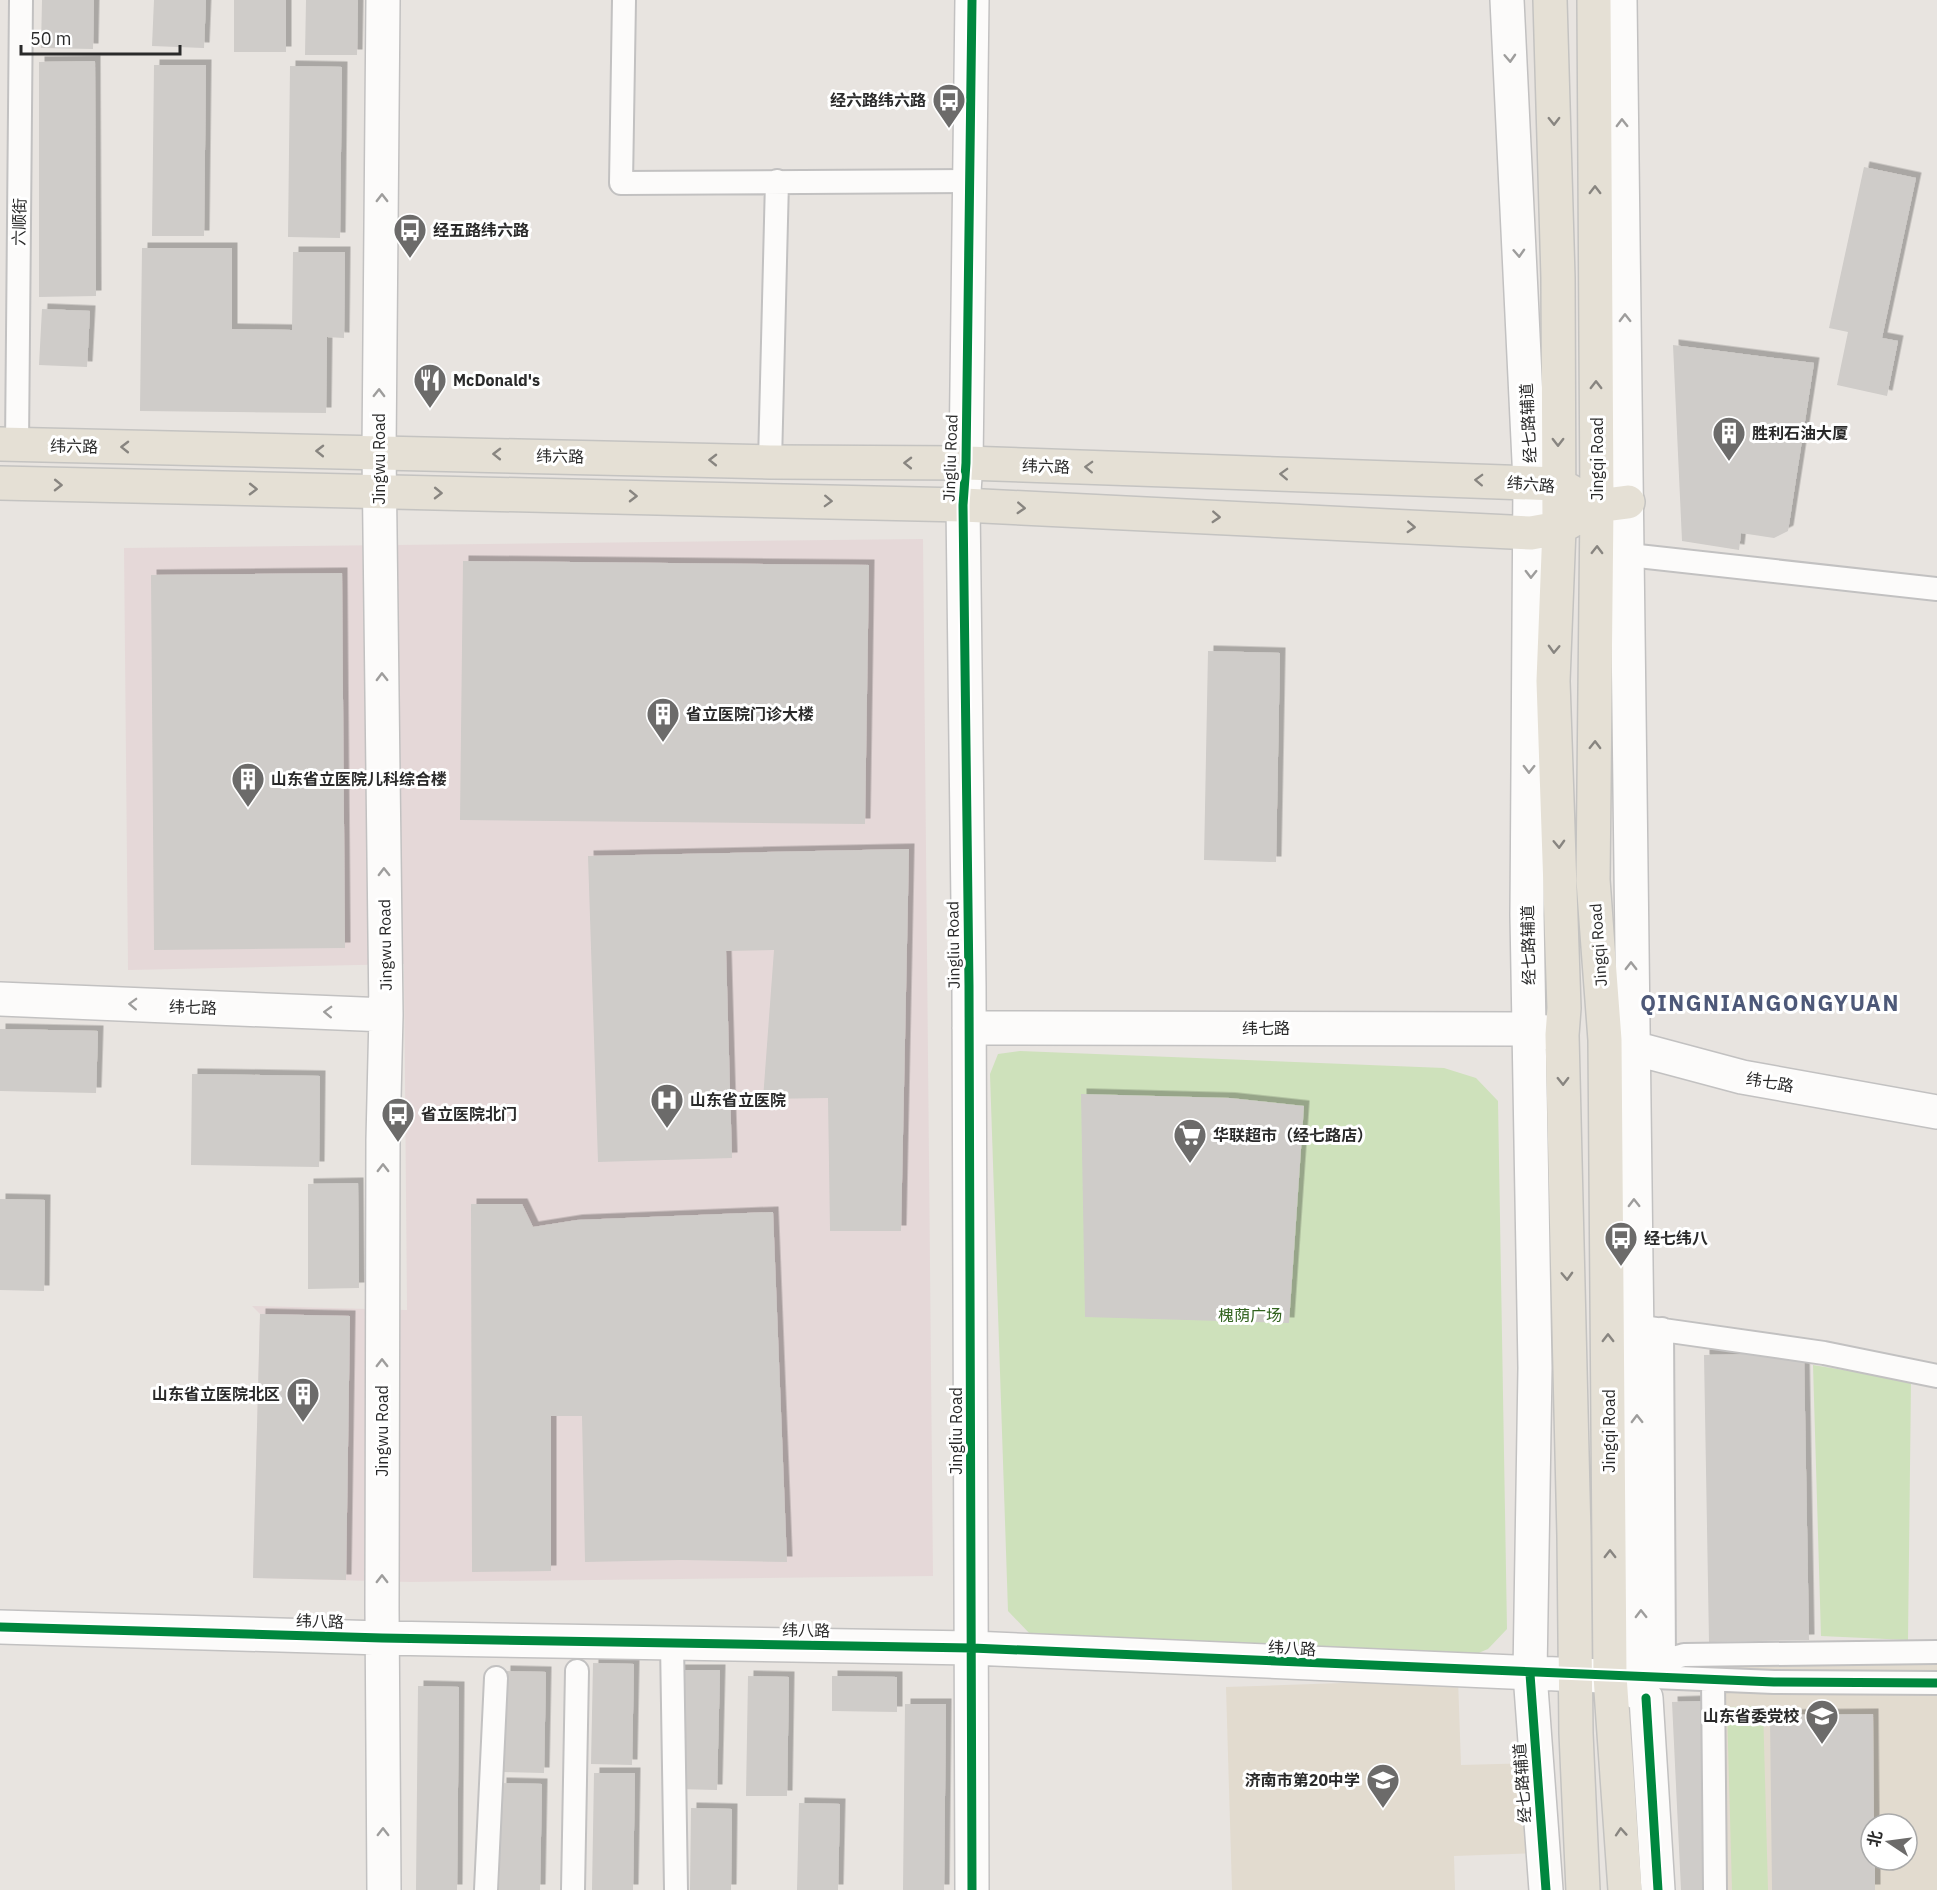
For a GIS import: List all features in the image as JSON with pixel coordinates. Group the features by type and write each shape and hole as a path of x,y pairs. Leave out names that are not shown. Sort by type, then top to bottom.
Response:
{"main road":[{"path":"1550,0 1558,278 1544,483 1564,1008 1562,1035 1575,1675 1583,1890"},
{"name":"Jingqi Road","path":"1593,0 1613,504 1593,880 1618,1044 1610,1676 1625,1890"},
{"name":"纬六路","path":"8,444 770,462 966,463 1544,483 1613,504"},
{"path":"0,483 963,505 1545,530 1613,504"}],"street":[{"name":"六顺街","path":"8,444 21,0"},
{"name":"Jingwu Road","path":"383,0 378,452 386,1015 383,1140 384,1890"},
{"path":"624,0 621,183 969,181"},
{"name":"Jingliu Road","path":"972,0 966,463 963,505 969,1028 972,1890"},
{"name":"经七路辅道","path":"1507,0 1544,483"},
{"path":"1620,0 1613,504 1629,555 1618,1044 1649,1328 1664,1660"},
{"path":"770,462 777,181"},
{"name":"经七路辅道","path":"1545,530 1527,903 1535,1368 1530,1674 1546,1890"},
{"path":"1629,555 1937,589"},
{"name":"纬七路","path":"0,999 386,1015"},
{"name":"纬七路","path":"969,1028 1529,1029 1562,1035"},
{"name":"纬七路","path":"1618,1044 1742,1077 1937,1112"},
{"path":"1649,1328 1824,1353 1937,1376"},
{"path":"1610,1676 1641,1658 1649,1328"},
{"name":"纬八路","path":"0,1627 382,1638 972,1648 1610,1676"},
{"path":"672,1643 676,1890"},
{"path":"1610,1676 1684,1655 1937,1652"},
{"path":"573,1890 577,1671"},
{"path":"1610,1676 1937,1683"},
{"path":"1610,1676 1646,1698 1658,1890"},
{"path":"486,1890 496,1678"},
{"path":"1713,1680 1715,1890"}],"shaded area":[{"name":"山东省立医院","path":"923,539 933,1576 411,1582 253,1578 260,1314 252,1306 407,1310 404,964 128,970 124,548"},
{"name":"山东省委党校","path":"1937,1656 1937,1890 1712,1890 1704,1665"},
{"name":"济南市第20中学","path":"1458,1679 1461,1765 1535,1763 1537,1853 1454,1856 1455,1890 1232,1890 1226,1687"}],"green space":[{"name":"槐荫广场","path":"1020,1051 1444,1068 1476,1078 1498,1101 1507,1629 1488,1649 1469,1657 1031,1635 1008,1611 990,1074 998,1054"},
{"path":"1813,1365 1911,1381 1908,1640 1821,1636"},
{"path":"1763,1706 1768,1890 1732,1890 1727,1707"}],"building":[{"path":"42,0 94,0 93,49 41,48"},
{"path":"154,0 206,0 204,48 152,46"},
{"path":"234,0 286,0 286,52 234,52"},
{"path":"306,0 358,0 357,55 305,55"},
{"path":"95,61 96,296 39,297 39,62"},
{"path":"154,65 206,65 204,236 152,236"},
{"path":"290,66 342,67 340,238 288,237"},
{"path":"1864,167 1916,178 1882,338 1898,341 1887,396 1837,385 1848,332 1829,328"},
{"path":"142,248 232,248 232,329 292,330 293,252 345,252 344,338 327,337 326,413 140,411"},
{"path":"42,309 90,311 87,367 39,365"},
{"path":"1673,345 1814,363 1788,531 1774,538 1741,533 1739,550 1682,541"},
{"name":"省立医院门诊大楼","path":"463,561 869,565 865,824 460,820"},
{"name":"山东省立医院儿科综合楼","path":"342,573 345,948 154,950 151,575"},
{"path":"1208,651 1280,653 1276,862 1204,860"},
{"path":"909,849 901,1231 830,1231 828,1098 763,1099 774,950 726,951 732,1158 598,1162 588,856"},
{"path":"0,1029 98,1031 96,1093 0,1091"},
{"path":"192,1074 320,1076 319,1167 191,1165"},
{"name":"华联超市（经七路店）","path":"1081,1094 1230,1098 1304,1106 1289,1323 1085,1317"},
{"path":"358,1183 359,1288 308,1289 308,1184"},
{"path":"0,1199 45,1200 44,1291 0,1290"},
{"path":"471,1204 522,1204 533,1227 577,1220 773,1212 787,1562 681,1560 585,1562 582,1416 551,1416 551,1571 472,1572"},
{"name":"山东省立医院北区","path":"260,1314 350,1316 346,1580 253,1578"},
{"path":"1804,1353 1809,1640 1709,1642 1704,1355"},
{"path":"593,1663 634,1664 632,1765 591,1764"},
{"path":"679,1670 720,1670 717,1790 677,1789"},
{"path":"505,1671 546,1672 544,1773 503,1772"},
{"path":"748,1676 789,1677 787,1796 746,1796"},
{"path":"832,1676 897,1677 897,1712 832,1711"},
{"path":"418,1686 459,1687 457,1890 416,1890"},
{"path":"1701,1701 1710,1890 1681,1890 1672,1702"},
{"path":"905,1704 946,1704 944,1890 903,1890"},
{"path":"1873,1714 1874,1812 1859,1812 1859,1872 1875,1872 1875,1890 1772,1890 1770,1715"},
{"path":"594,1773 635,1773 633,1890 592,1890"},
{"path":"501,1783 542,1784 540,1890 499,1890"},
{"path":"799,1803 840,1804 838,1890 797,1890"},
{"path":"691,1808 732,1809 731,1890 690,1890"}],"cycle path":[{"path":"972,0 966,463 963,505 969,986 972,1890"},
{"path":"0,1627 382,1638 972,1648 1774,1682 1937,1683"},
{"path":"1530,1674 1546,1890"},
{"path":"1646,1698 1658,1890"}],"place":[{"name":"经六路纬六路","path":"949,129"},
{"name":"经五路纬六路","path":"410,259"},
{"name":"McDonald's","path":"430,409"},
{"name":"胜利石油大厦","path":"1729,462"},
{"name":"省立医院门诊大楼","path":"663,743"},
{"name":"山东省立医院儿科综合楼","path":"248,808"},
{"name":"山东省立医院","path":"667,1129"},
{"name":"省立医院北门","path":"398,1143"},
{"name":"华联超市（经七路店）","path":"1190,1164"},
{"name":"经七纬八","path":"1621,1267"},
{"name":"山东省立医院北区","path":"303,1423"},
{"name":"山东省委党校","path":"1822,1745"},
{"name":"济南市第20中学","path":"1383,1809"}],"district":[{"name":"QINGNIANGONGYUAN","path":"1770,1002"}]}
